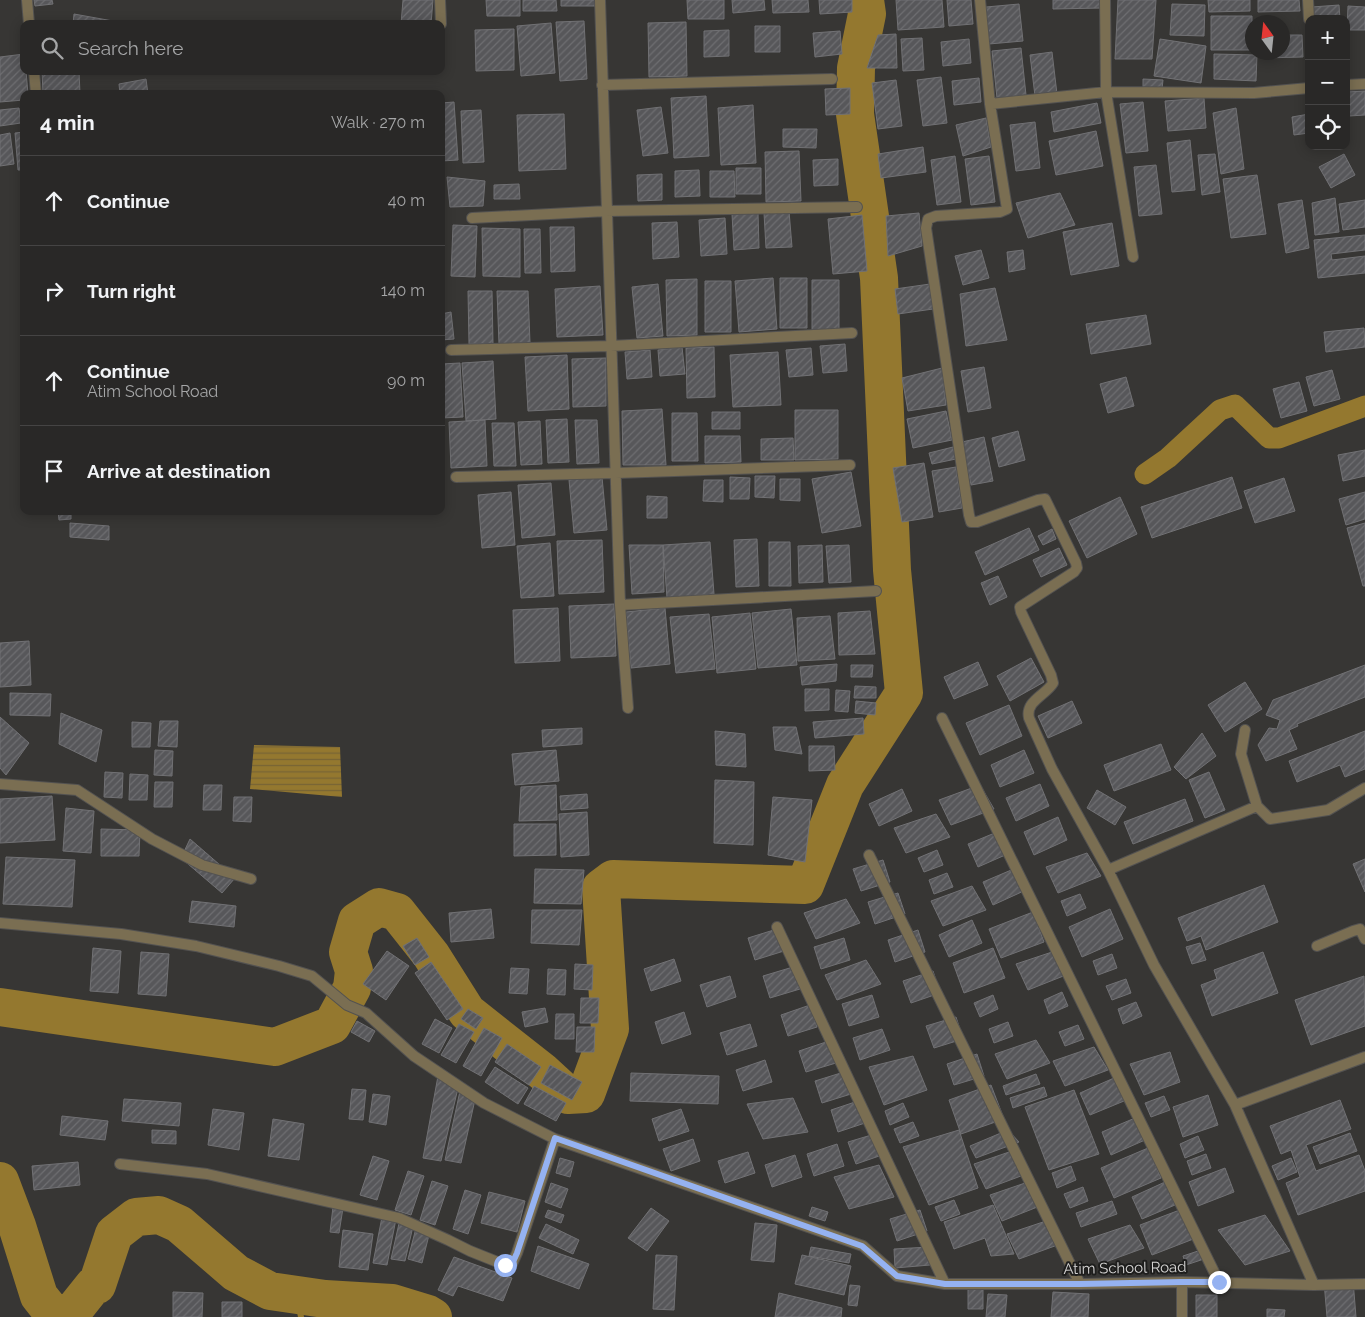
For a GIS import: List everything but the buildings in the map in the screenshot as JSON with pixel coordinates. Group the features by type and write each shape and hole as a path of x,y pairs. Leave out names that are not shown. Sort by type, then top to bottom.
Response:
{"street":[{"path":"27,0 29,20"},
{"path":"440,0 441,20"},
{"path":"600,0 620,604 628,708"},
{"path":"980,0 990,104 1007,209 1000,212 936,216 928,219 926,228 969,516 971,522 977,522 1045,499 1076,563 1077,568 1074,572 1020,607 1020,612 1051,675 1053,683 1030,706 1027,711 1029,718 1052,769 1108,870 1154,965 1235,1105 1314,1286"},
{"path":"1105,0 1106,92 1133,257"},
{"path":"1308,0 1309,15"},
{"path":"34,75 36,90"},
{"path":"602,85 832,79"},
{"path":"1350,85 1365,84"},
{"path":"990,104 1106,92 1254,93 1305,88"},
{"path":"472,218 607,211 857,207"},
{"path":"451,350 611,346 852,333"},
{"path":"456,477 850,465"},
{"path":"620,604 876,591"},
{"path":"942,718 1219,1282"},
{"path":"1245,730 1241,754 1257,806 1270,819 1328,810 1365,788"},
{"path":"0,784 77,790 152,839 202,865 251,879"},
{"path":"1108,870 1257,806"},
{"path":"870,855 1080,1284"},
{"name":"Atim School Road","path":"0,923 121,934 196,946 312,976 347,1005 366,1013 414,1056 484,1103 555,1138 862,1246 897,1276 945,1284 1182,1282 1314,1286 1365,1284"},
{"path":"777,927 945,1284"},
{"path":"1317,946 1353,931 1360,930 1365,939"},
{"path":"1235,1105 1365,1058"},
{"path":"120,1164 207,1174 399,1218 505,1265 512,1264 517,1253 555,1138"},
{"path":"1182,1282 1182,1317"}],"shaded area":[{"path":"254,745 340,747 342,797 250,789"}],"waterway":[{"path":"0,1007 275,1047 332,1025 352,988 354,971 348,952 357,921 379,907 397,912 431,955 467,1012 543,1072 568,1095 586,1094 610,1029 601,888 613,879 805,885 845,785 904,693 892,570 879,278 855,114 856,68 867,14 865,0"},
{"path":"1145,474 1168,458 1220,410 1235,405 1269,438 1279,438 1365,406"},
{"path":"0,1181 17,1226 39,1296 55,1316 73,1311 93,1286 97,1285 114,1234 136,1217 159,1215 179,1224 236,1273 270,1291 325,1299 392,1303 433,1317"},
{"path":"297,1295 301,1317"}],"route":[{"path":"505,1265 512,1264 517,1253 555,1138 862,1246 897,1276 945,1284 1219,1282"}]}
